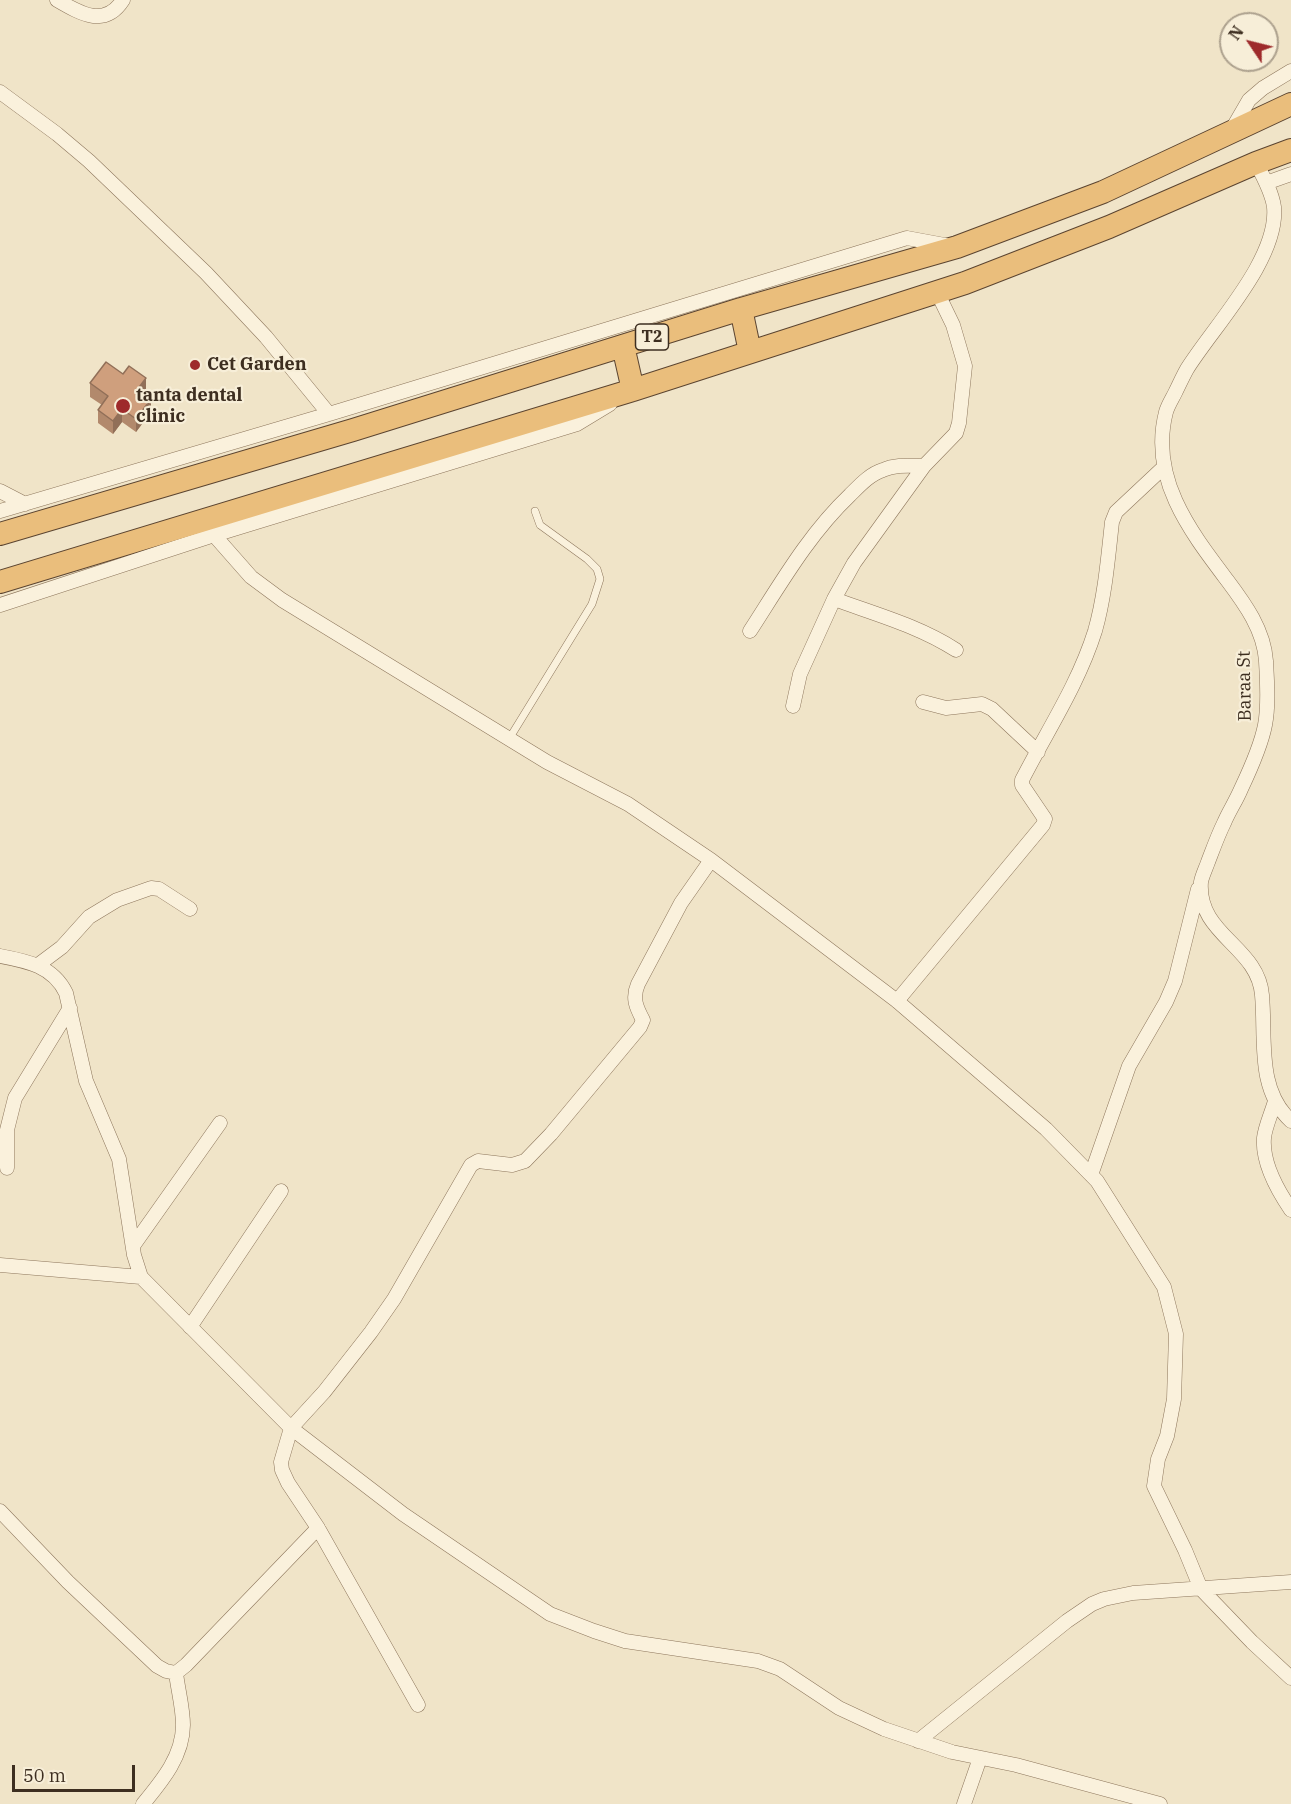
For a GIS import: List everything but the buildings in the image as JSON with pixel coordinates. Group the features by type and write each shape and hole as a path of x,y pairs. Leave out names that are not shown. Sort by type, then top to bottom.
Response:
{"highway":[{"name":"T2","path":"0,534 353,430 741,309 957,247 1103,192 1291,104"},
{"name":"T2","path":"0,582 633,390 965,283 1108,227 1291,150"},
{"path":"741,309 750,352"},
{"path":"623,346 633,390"}],"street":[{"path":"57,0 80,12 96,17 113,13 123,0"},
{"path":"1230,133 1250,100 1263,88 1291,71"},
{"path":"0,92 89,161 206,273 266,337 329,414"},
{"name":"Baraa St","path":"1256,163 1274,207 1273,226 1267,246 1253,274 1187,370 1166,411 1162,447 1169,487 1181,513 1242,600 1262,640 1267,702 1265,725 1241,790 1223,823 1201,881 1203,903 1207,914 1247,959 1258,976 1262,995 1268,1085 1283,1114 1291,1121"},
{"path":"1266,183 1291,174"},
{"path":"0,511 329,414 907,238 957,247"},
{"path":"794,706 800,674 834,599 854,563 924,466 956,433 965,366 953,325 937,292"},
{"path":"0,605 214,535 577,424 633,390"},
{"path":"750,631 802,550 821,525 866,480 881,470 894,466 924,466"},
{"path":"897,1000 1043,825 1045,819 1022,786 1022,780 1081,667 1095,631 1104,591 1112,522 1116,512 1164,467"},
{"path":"0,491 25,504"},
{"path":"214,535 251,577 282,600 548,762 628,804 711,860 897,1000 1046,1129 1091,1175 1117,1211 1164,1287 1176,1334 1174,1400 1167,1436 1158,1459 1154,1486 1185,1550 1200,1589 1291,1678"},
{"path":"834,599 914,628 941,640 956,650"},
{"path":"923,702 946,708 982,704 992,709 1038,752"},
{"path":"418,1706 318,1528 288,1483 282,1470 282,1453 291,1428 324,1392 383,1316 471,1165 478,1161 512,1166 525,1161 551,1134 640,1027 643,1020 635,1004 634,993 681,903 711,860"},
{"path":"1091,1175 1129,1066 1176,981 1201,881"},
{"path":"38,965 62,947 89,917 117,900 151,888 159,889 189,909"},
{"path":"0,956 38,965 60,981 70,1008 80,1065 119,1159 133,1246 141,1276 291,1428 403,1514 550,1614 583,1627 625,1641 758,1661 780,1669 839,1708 862,1720 918,1741 952,1752 1016,1765 1160,1804"},
{"path":"8,1168 7,1130 15,1098 70,1008"},
{"path":"1275,1101 1264,1138 1267,1160 1278,1190 1291,1210"},
{"path":"133,1246 220,1123"},
{"path":"190,1327 281,1191"},
{"path":"0,1265 141,1276"},
{"path":"0,1511 68,1582 157,1666 165,1671 176,1673 318,1528"},
{"path":"918,1741 1066,1621 1092,1604 1133,1593 1291,1582"},
{"path":"143,1804 167,1774 178,1749 183,1725 176,1673"},
{"path":"964,1804 980,1758"}],"lane":[{"path":"509,739 592,604 600,579 597,569 587,559 540,525 535,512"}],"place":[{"name":"Cet Garden","path":"195,365"},
{"name":"tanta dental clinic","path":"123,406"}]}
